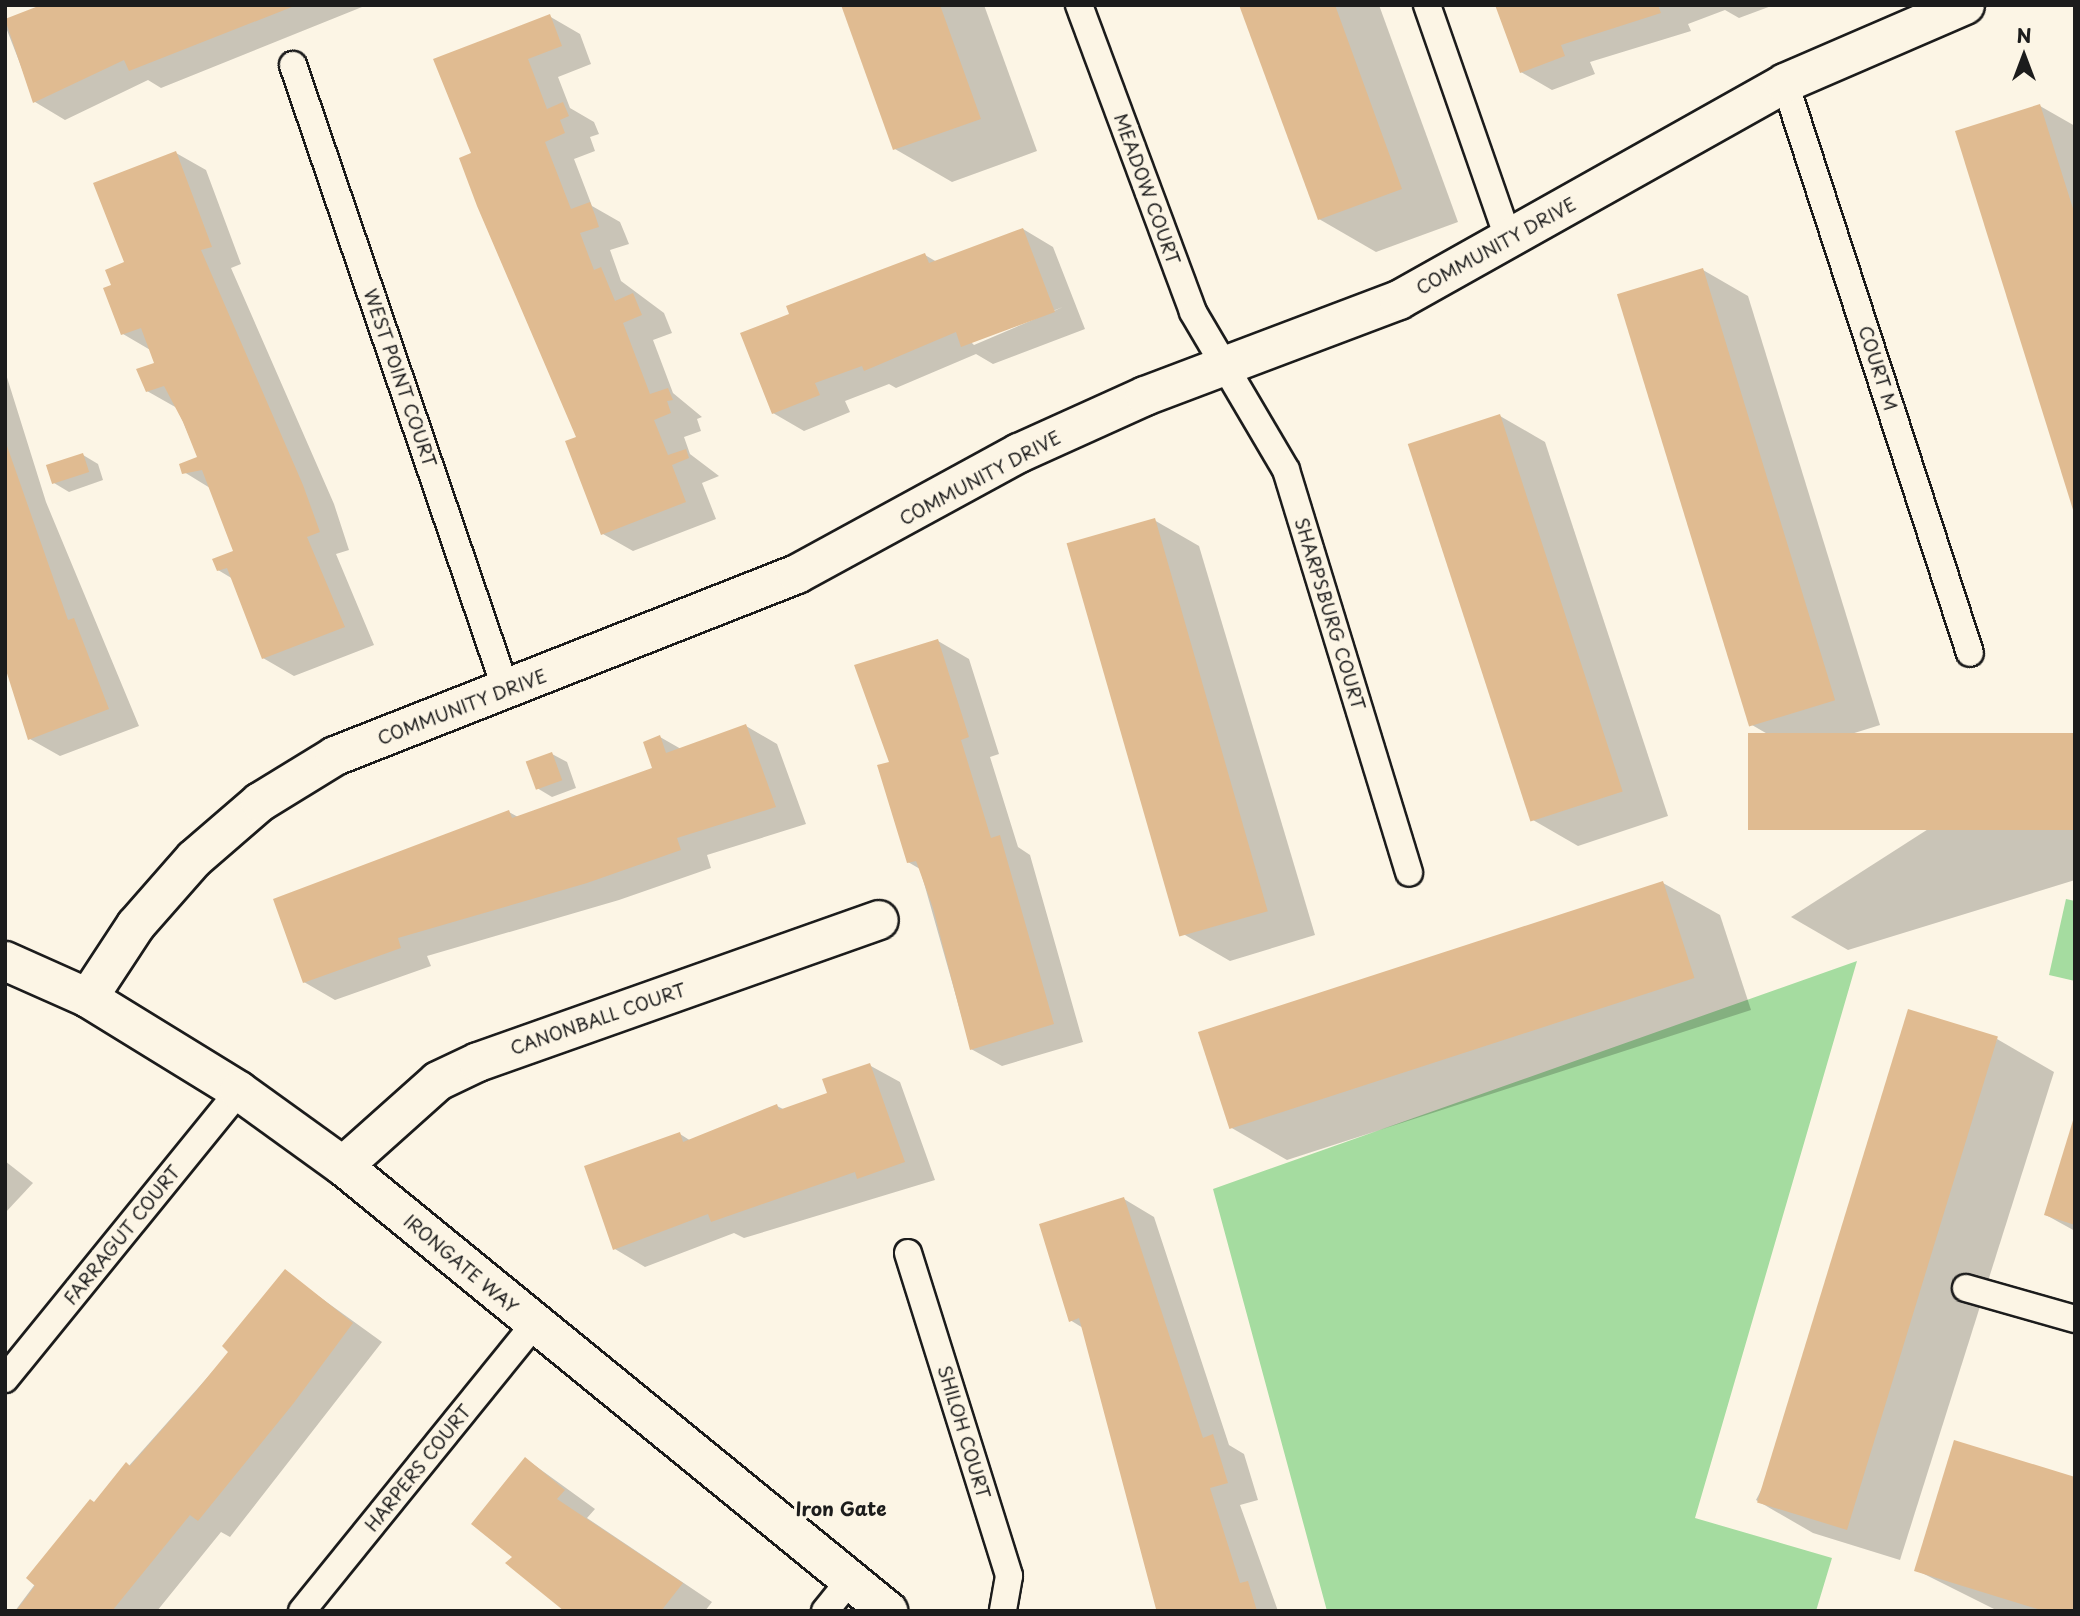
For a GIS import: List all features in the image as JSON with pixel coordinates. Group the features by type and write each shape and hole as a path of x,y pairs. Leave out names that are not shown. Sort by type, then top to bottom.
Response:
{"street":[{"name":"COMMUNITY DRIVE","path":"88,998 136,925 194,859 260,802 335,756 797,574 1018,453 1228,366 1399,300 1509,241 1785,83 1916,13 1965,5"},
{"name":"CANONBALL COURT","path":"343,1166 438,1081 478,1062 879,920"},
{"name":"IRONGATE WAY","path":"5,961 88,998 239,1091 343,1166 888,1611"}],"lane":[{"name":"MEADOW COURT","path":"1079,5 1192,312 1228,366"},
{"path":"1427,5 1509,241"},
{"name":"WEST POINT COURT","path":"293,65 506,690"},
{"name":"COURT M","path":"1785,83 1970,653"},
{"name":"SHARPSBURG COURT","path":"1228,366 1286,470 1409,873"},
{"name":"FARRAGUT COURT","path":"5,1379 239,1091"},
{"name":"SHILOH COURT","path":"908,1253 1009,1576 1003,1611"},
{"path":"1966,1288 2075,1319"},
{"name":"HARPERS COURT","path":"302,1611 534,1324"},
{"path":"825,1611 849,1581"}],"green space":[{"path":"2066,899 2075,901 2075,981 2049,975"},
{"path":"1857,961 1695,1518 1832,1558 1816,1611 1327,1611 1213,1189"}],"building":[{"path":"41,5 297,5 129,71 124,60 33,103 5,19"},
{"path":"841,5 940,5 981,119 893,150"},
{"path":"1239,5 1335,5 1402,189 1318,220"},
{"path":"1495,5 1658,5 1661,13 1561,45 1565,56 1520,73"},
{"path":"550,14 562,46 528,59 547,109 563,102 569,116 560,120 565,133 545,142 571,209 590,202 595,215 599,227 580,233 594,270 601,267 615,301 633,293 642,315 623,323 650,394 668,388 673,400 667,401 671,413 654,420 668,455 686,449 689,458 672,465 686,502 601,535 565,441 576,437 477,206 459,158 471,153 433,59"},
{"path":"2040,104 2075,215 2074,513 1955,131"},
{"path":"176,151 212,247 201,250 303,485 320,532 307,537 345,627 262,659 227,568 217,571 212,559 233,551 202,470 182,474 179,464 197,457 183,422 164,386 146,392 136,369 154,363 141,328 121,335 103,288 111,285 105,270 124,262 93,183"},
{"path":"1023,228 1055,312 961,347 956,332 864,371 862,366 815,383 820,395 772,414 740,333 789,314 786,306 925,253 929,263"},
{"path":"1703,268 1835,700 1749,727 1617,294"},
{"path":"1500,414 1623,792 1530,822 1408,444"},
{"path":"6,443 68,620 74,618 109,709 28,740 5,667"},
{"path":"83,453 89,472 52,484 46,465"},
{"path":"1155,518 1268,911 1179,937 1067,543"},
{"path":"938,639 969,737 961,740 991,838 1000,835 1054,1024 970,1050 933,908 916,861 907,863 877,765 889,762 854,665"},
{"path":"746,724 776,807 677,838 681,850 587,883 398,938 401,948 303,983 273,899 509,810 512,818 652,768 643,742 660,735 666,753"},
{"path":"1748,733 2075,733 2075,830 1748,830"},
{"path":"552,752 562,780 536,790 526,762"},
{"path":"1663,881 1695,978 1229,1129 1198,1032"},
{"path":"1908,1009 1998,1036 1847,1530 1757,1502"},
{"path":"870,1063 905,1162 857,1179 855,1172 711,1222 708,1214 613,1250 584,1166 680,1132 683,1142 777,1104 779,1110 827,1093 822,1079"},
{"path":"2075,1117 2075,1225 2044,1215"},
{"path":"1124,1197 1203,1438 1213,1434 1228,1483 1210,1488 1240,1583 1248,1581 1257,1611 1156,1609 1079,1318 1069,1322 1039,1224"},
{"path":"285,1269 353,1323 293,1404 198,1521 190,1515 112,1611 16,1611 35,1586 26,1578 90,1499 94,1502 126,1462 130,1466 196,1391 228,1352 222,1346"},
{"path":"1954,1440 2075,1477 2075,1611 2044,1611 1914,1571"},
{"path":"525,1457 565,1490 557,1499 683,1583 661,1611 564,1611 505,1563 512,1557 471,1524"}],"district":[{"name":"Iron Gate","path":"841,1509"}]}
